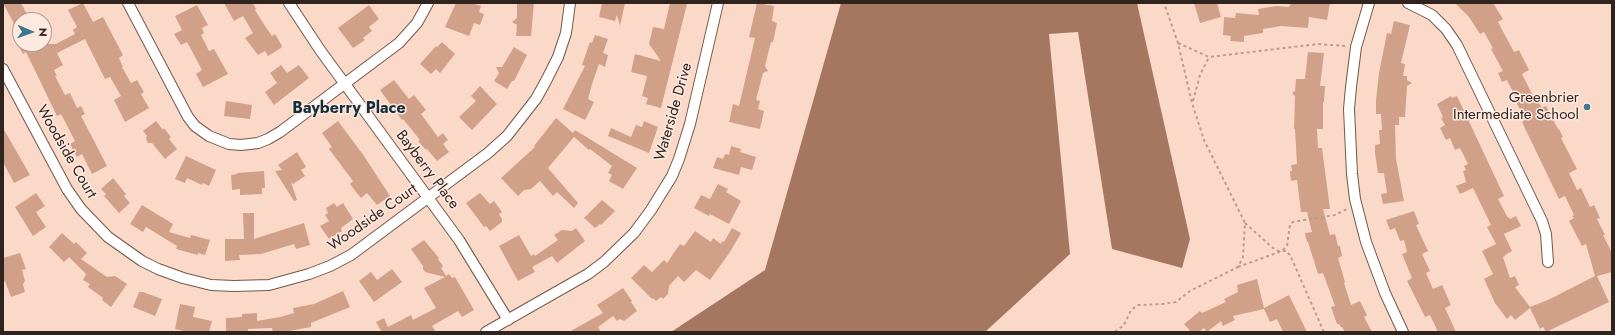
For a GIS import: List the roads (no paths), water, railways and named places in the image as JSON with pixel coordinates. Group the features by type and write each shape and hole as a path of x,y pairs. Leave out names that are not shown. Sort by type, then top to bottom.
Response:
{"street":[{"path":"128,3 188,117 195,126 218,141 241,146 258,143 268,139 344,85 404,39 417,23 428,3"},
{"name":"Bayberry Place","path":"289,3 344,85 459,240 508,320"},
{"name":"Woodside Court","path":"3,69 63,182 80,209 108,237 129,253 158,269 183,278 211,284 254,286 284,282 330,266 351,255 488,153 507,136 526,113 547,79 566,33 570,3"},
{"name":"Waterside Drive","path":"486,332 588,274 604,262 634,233 651,210 672,176 679,159 690,124 718,3"},
{"path":"1369,3 1356,47 1349,109 1350,151 1356,203 1366,242 1376,271 1403,332"},
{"path":"1408,3 1432,15 1446,29 1458,45 1542,221 1546,234 1548,262"}],"place":[{"name":"Greenbrier Intermediate School","path":"1587,107"}],"district":[{"name":"Bayberry Place","path":"349,109"}]}
